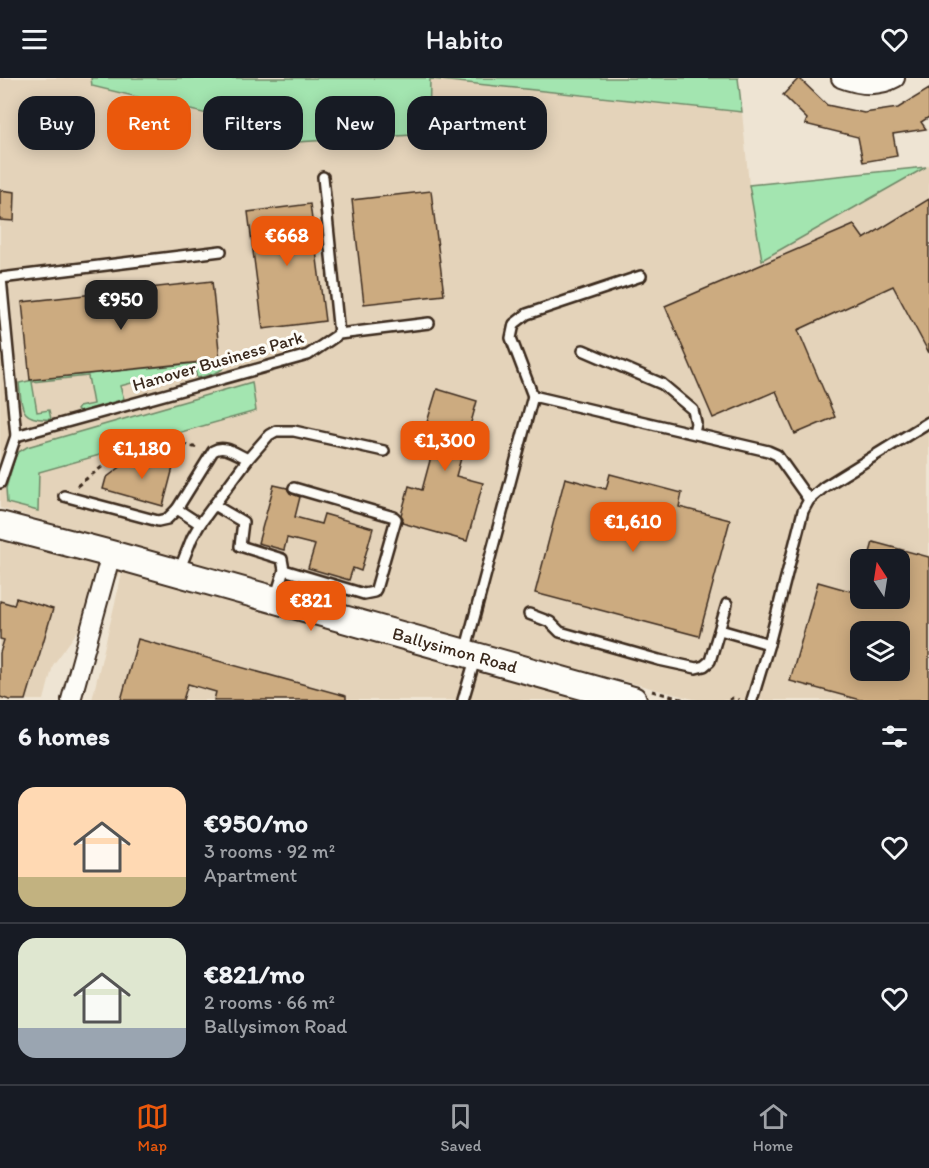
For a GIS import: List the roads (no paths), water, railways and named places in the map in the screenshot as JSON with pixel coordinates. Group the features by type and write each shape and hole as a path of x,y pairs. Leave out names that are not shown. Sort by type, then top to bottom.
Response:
{"main road":[{"name":"Ballysimon Road","path":"0,525 275,599 633,700"}],"street":[{"path":"841,78 853,83 872,86 895,78"},
{"path":"72,700 111,554"}],"lane":[{"path":"322,177 339,334"},
{"path":"0,483 16,436 1,278 221,251"},
{"path":"463,700 471,655 532,396 511,338 513,324 527,314 641,276"},
{"name":"Hanover Business Park","path":"16,436 308,355 339,334 429,323"},
{"path":"583,350 662,384 693,410 696,423 694,433"},
{"path":"532,396 768,451 777,455 809,500"},
{"path":"752,700 800,523 809,500 824,487 929,422"},
{"path":"179,574 187,548 200,524 248,459 276,430 294,430 384,451"},
{"path":"64,496 158,521 167,519 177,509 213,452 219,448 225,448 248,459"},
{"path":"284,570 364,594 374,592 396,519 294,488"},
{"path":"214,505 243,522 240,546 282,559 284,570 275,599"},
{"path":"177,509 200,524"},
{"path":"530,614 549,622 560,632 696,668 710,662 728,604"},
{"path":"720,630 769,644"}]}
